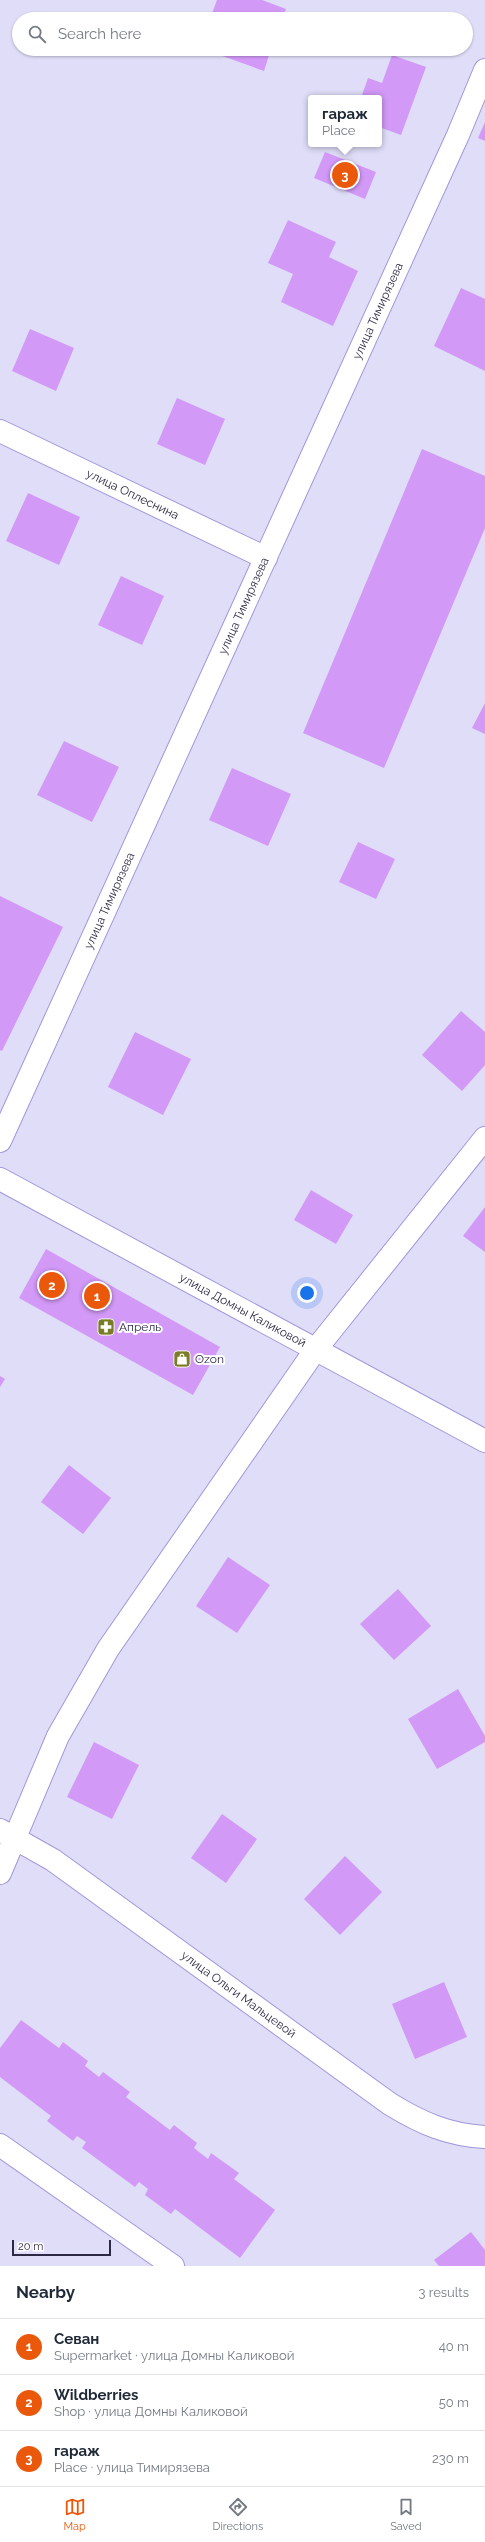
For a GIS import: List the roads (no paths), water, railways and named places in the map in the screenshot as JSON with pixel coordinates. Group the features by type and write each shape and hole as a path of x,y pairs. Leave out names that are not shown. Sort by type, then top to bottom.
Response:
{"street":[{"name":"улица Тимирязева","path":"0,1142 266,558 485,70"},
{"name":"улица Оплеснина","path":"0,431 266,558"},
{"path":"0,1873 7,1834 58,1736 108,1649 316,1349 485,1138"},
{"name":"улица Домны Каликовой","path":"0,1179 485,1441"},
{"name":"улица Ольги Мальцевой","path":"7,1834 53,1860 390,2104 424,2124 467,2136 485,2137"},
{"path":"0,2144 173,2266"}],"place":[{"name":"гараж","path":"345,175"},
{"name":"Wildberries","path":"52,1285"},
{"name":"Севан","path":"97,1296"},
{"name":"Апрель","path":"106,1327"},
{"name":"Ozon","path":"182,1359"}]}
